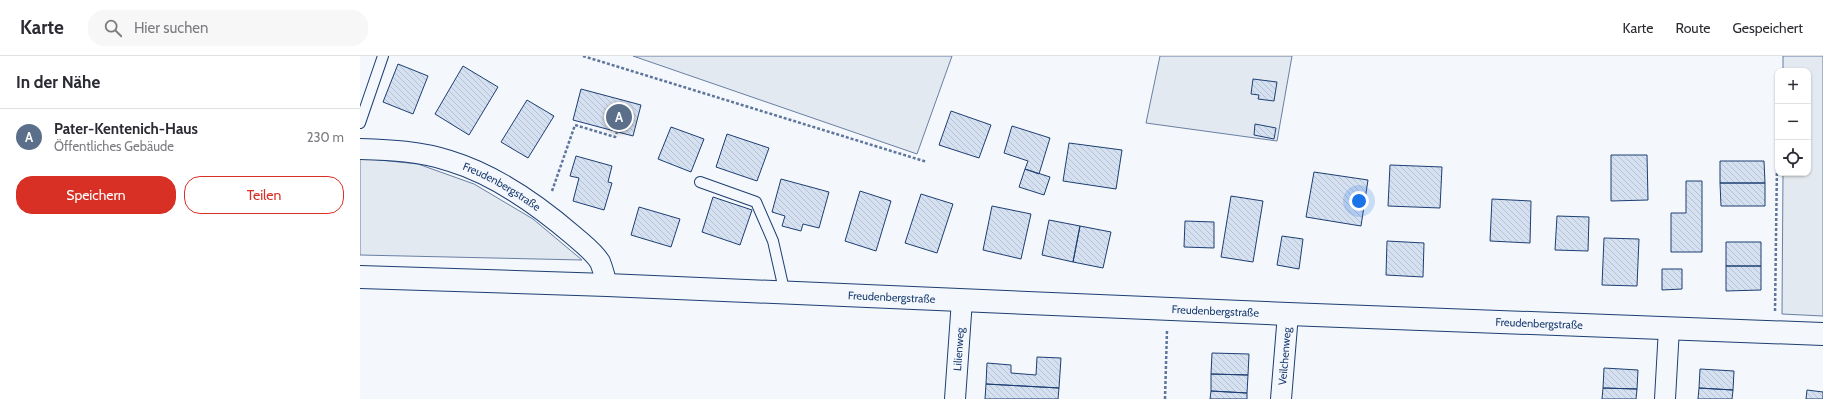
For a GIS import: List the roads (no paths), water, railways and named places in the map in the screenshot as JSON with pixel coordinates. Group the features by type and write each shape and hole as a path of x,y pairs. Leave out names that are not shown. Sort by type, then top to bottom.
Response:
{"street":[{"name":"Freudenbergstraße","path":"360,149 409,151 451,161 489,177 524,197 545,212 587,248 600,262 607,285"},
{"name":"Freudenbergstraße","path":"360,277 607,285 786,294 1823,334"},
{"name":"Lilienweg","path":"955,399 962,300"},
{"name":"Veilchenweg","path":"1282,399 1288,314"},
{"path":"1665,399 1669,328"}],"lane":[{"path":"360,123 383,56"},
{"path":"700,182 756,202 774,241 786,294"}],"place":[{"name":"Pater-Kentenich-Haus","path":"619,117"}]}
